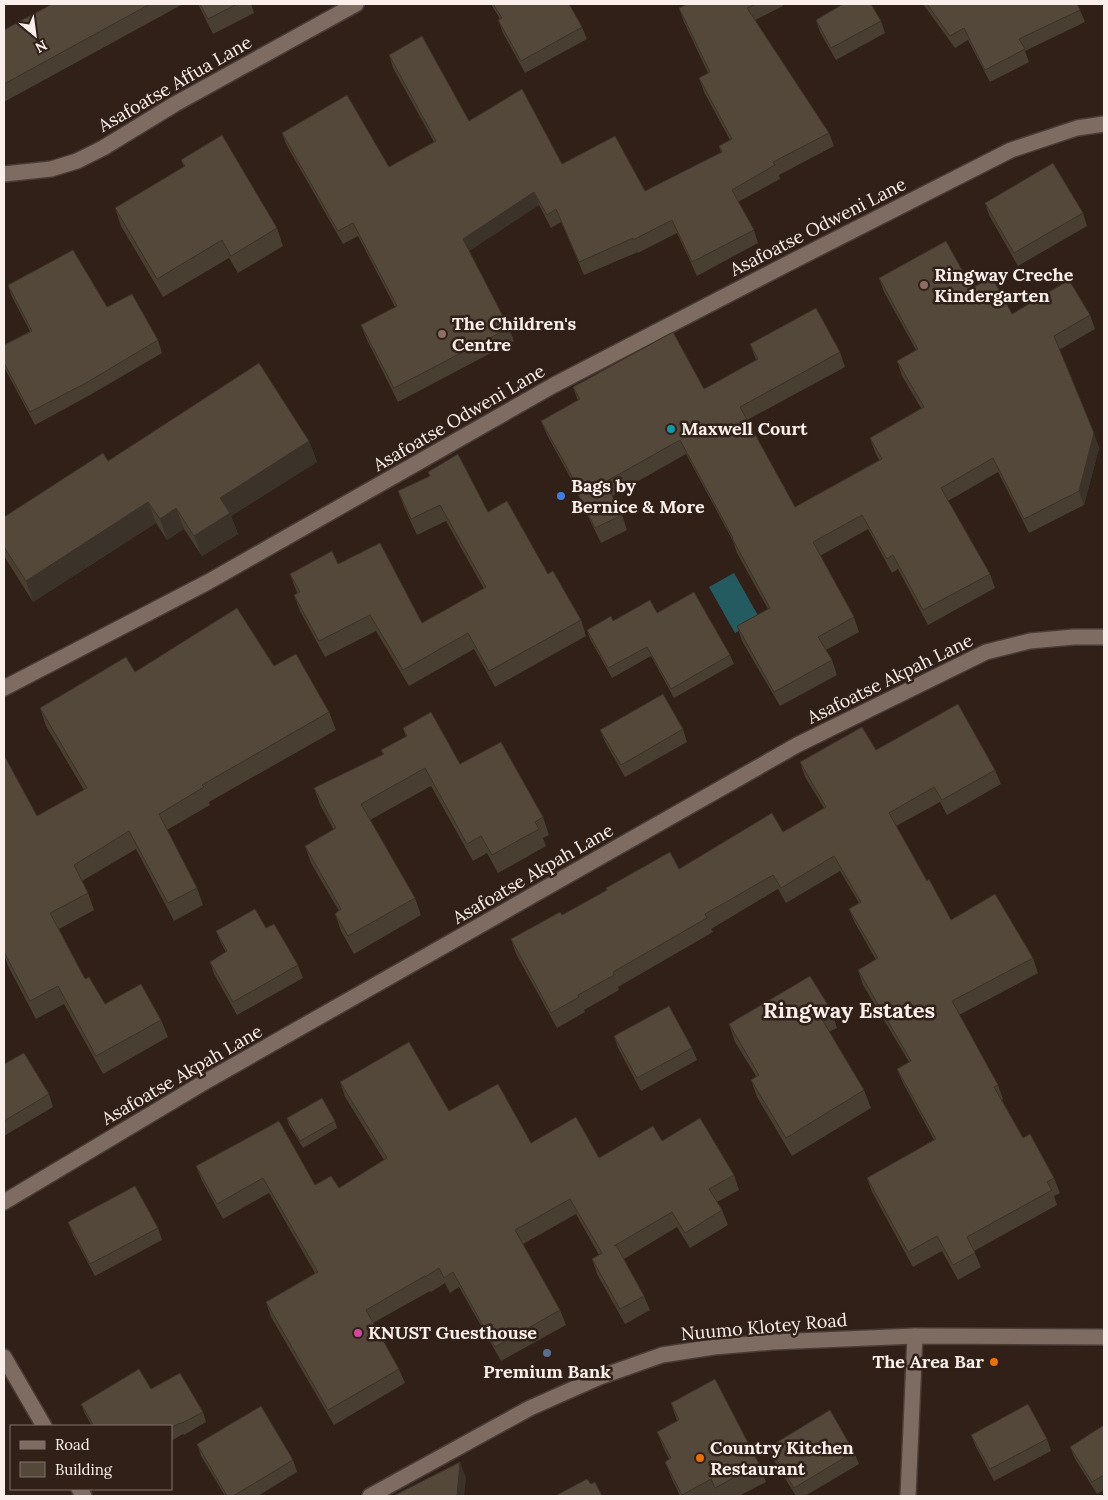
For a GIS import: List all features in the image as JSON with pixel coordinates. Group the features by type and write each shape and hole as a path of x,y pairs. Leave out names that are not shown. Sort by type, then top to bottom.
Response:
{"street":[{"name":"Asafoatse Affua Lane","path":"4,174 51,169 77,160 102,148 175,104 356,4"},
{"name":"Asafoatse Odweni Lane","path":"4,688 208,582 554,385 791,262 1011,150 1069,131 1104,124"},
{"name":"Asafoatse Akpah Lane","path":"4,1202 203,1083 797,745 986,652 1030,641 1074,637 1104,638"},
{"name":"Nuumo Klotey Road","path":"370,1496 530,1408 600,1377 662,1355 714,1347 773,1342 915,1336 1104,1337"},
{"path":"908,1496 915,1336"},
{"path":"4,1357 43,1425"}],"water":[{"path":"734,573 760,619 735,633 709,587"}],"building":[{"path":"52,4 150,4 4,84 4,30"},
{"path":"200,4 237,4 208,19"},
{"path":"493,4 569,4 582,27 521,61 498,20 502,18"},
{"path":"688,4 756,4 747,8 829,133 773,162 775,165 732,190 754,230 692,262 672,220 633,240 633,238 579,262 556,209 547,215 534,192 463,239 509,328 394,388 361,325 397,306 353,223 338,231 282,133 347,95 389,167 436,141 389,55 422,36 469,121 522,89 562,164 615,136 645,191 722,152 719,146 732,139 699,78 710,72 679,8"},
{"path":"843,4 871,4 881,21 831,48 816,20"},
{"path":"927,4 1077,4 1080,10 1019,39 1025,49 985,70 964,28 950,36"},
{"path":"222,135 277,228 231,256 222,240 157,279 115,208 185,166 181,160"},
{"path":"1053,163 1083,213 1014,253 985,203"},
{"path":"946,241 972,288 992,277 1012,314 1069,280 1090,315 1054,336 1094,433 1079,491 1024,519 993,458 941,488 990,574 923,610 893,555 887,559 862,515 813,542 854,617 818,637 832,660 774,692 737,626 770,608 680,440 605,482 622,515 595,528 575,488 578,487 541,421 580,399 573,387 673,332 704,389 758,359 750,344 816,308 840,352 740,407 795,507 882,459 870,438 924,407 897,361 918,349 879,278"},
{"path":"73,250 107,307 132,294 158,340 86,383 30,412 4,363 4,345 32,331 8,285"},
{"path":"259,363 309,441 220,498 230,513 194,536 176,508 160,519 148,502 26,581 4,547 4,517 103,453 108,461"},
{"path":"458,454 488,512 507,501 548,574 553,571 581,620 489,671 468,633 403,670 370,615 319,641 294,595 300,592 290,574 332,551 338,564 380,543 422,623 486,587 440,505 411,519 398,491 430,476 428,472"},
{"path":"694,592 730,655 671,689 647,647 608,668 587,630 611,616 613,621 650,600 657,613"},
{"path":"237,608 274,666 296,654 329,712 202,785 204,787 159,814 197,888 168,903 129,831 74,865 88,893 50,913 85,979 89,977 105,1004 141,984 161,1020 96,1056 58,986 30,1001 4,952 4,755 37,816 87,788 40,708 126,657 135,672"},
{"path":"663,694 683,729 621,765 600,730"},
{"path":"958,704 995,770 942,800 934,787 889,813 927,881 929,879 951,920 995,894 1033,958 952,1001 998,1085 994,1087 1023,1138 1030,1134 1054,1178 1047,1182 1052,1190 967,1237 975,1253 953,1265 937,1236 908,1252 867,1178 936,1139 897,1069 911,1061 858,970 878,958 849,909 861,902 834,856 781,888 773,875 705,914 707,918 613,972 614,975 551,1013 511,939 560,912 562,915 670,852 679,869 772,813 783,832 826,807 800,762 862,727 876,750"},
{"path":"431,712 460,764 501,742 543,817 535,822 539,829 492,855 481,836 467,844 425,768 361,804 415,898 348,936 335,914 341,909 305,846 336,828 314,788 384,754 381,750 407,736 403,728"},
{"path":"255,909 266,928 274,924 298,965 233,1002 210,962 227,951 216,931"},
{"path":"810,976 831,1010 820,1016 864,1090 786,1138 751,1080 759,1075 729,1024"},
{"path":"669,1006 692,1048 637,1078 614,1036"},
{"path":"409,1042 449,1111 498,1084 531,1143 576,1117 599,1158 653,1126 662,1141 700,1118 734,1175 709,1189 722,1210 685,1233 672,1212 614,1246 616,1245 644,1296 620,1309 592,1259 602,1253 570,1199 515,1230 560,1310 495,1347 453,1272 444,1278 439,1268 366,1310 399,1369 328,1410 266,1302 318,1272 263,1178 217,1204 196,1166 279,1121 315,1185 331,1176 339,1188 387,1158 340,1082"},
{"path":"24,1053 49,1094 4,1121 4,1064"},
{"path":"322,1098 335,1121 300,1141 287,1118"},
{"path":"135,1186 158,1228 90,1264 68,1222"},
{"path":"139,1369 151,1389 180,1373 203,1412 172,1427 172,1425 93,1425 81,1404"},
{"path":"715,1379 759,1464 715,1488 711,1479 682,1495 665,1462 671,1458 657,1432 679,1420 671,1403"},
{"path":"1028,1404 1047,1439 990,1469 971,1435"},
{"path":"261,1406 293,1460 233,1496 227,1496 197,1444"},
{"path":"830,1410 854,1452 794,1488 769,1447"},
{"path":"1104,1425 1104,1475 1092,1482 1070,1447"},
{"path":"460,1462 457,1496 393,1496"},
{"path":"587,1479 591,1484 595,1482 602,1496 555,1496"}],"place":[{"name":"Ringway Creche Kindergarten","path":"924,285"},
{"name":"The Children's Centre","path":"442,334"},
{"name":"Maxwell Court","path":"671,429"},
{"name":"Bags by Bernice & More","path":"561,496"},
{"name":"KNUST Guesthouse","path":"358,1333"},
{"name":"Premium Bank","path":"547,1353"},
{"name":"The Area Bar","path":"994,1362"},
{"name":"Country Kitchen Restaurant","path":"700,1458"}],"district":[{"name":"Ringway Estates","path":"849,1010"}]}
